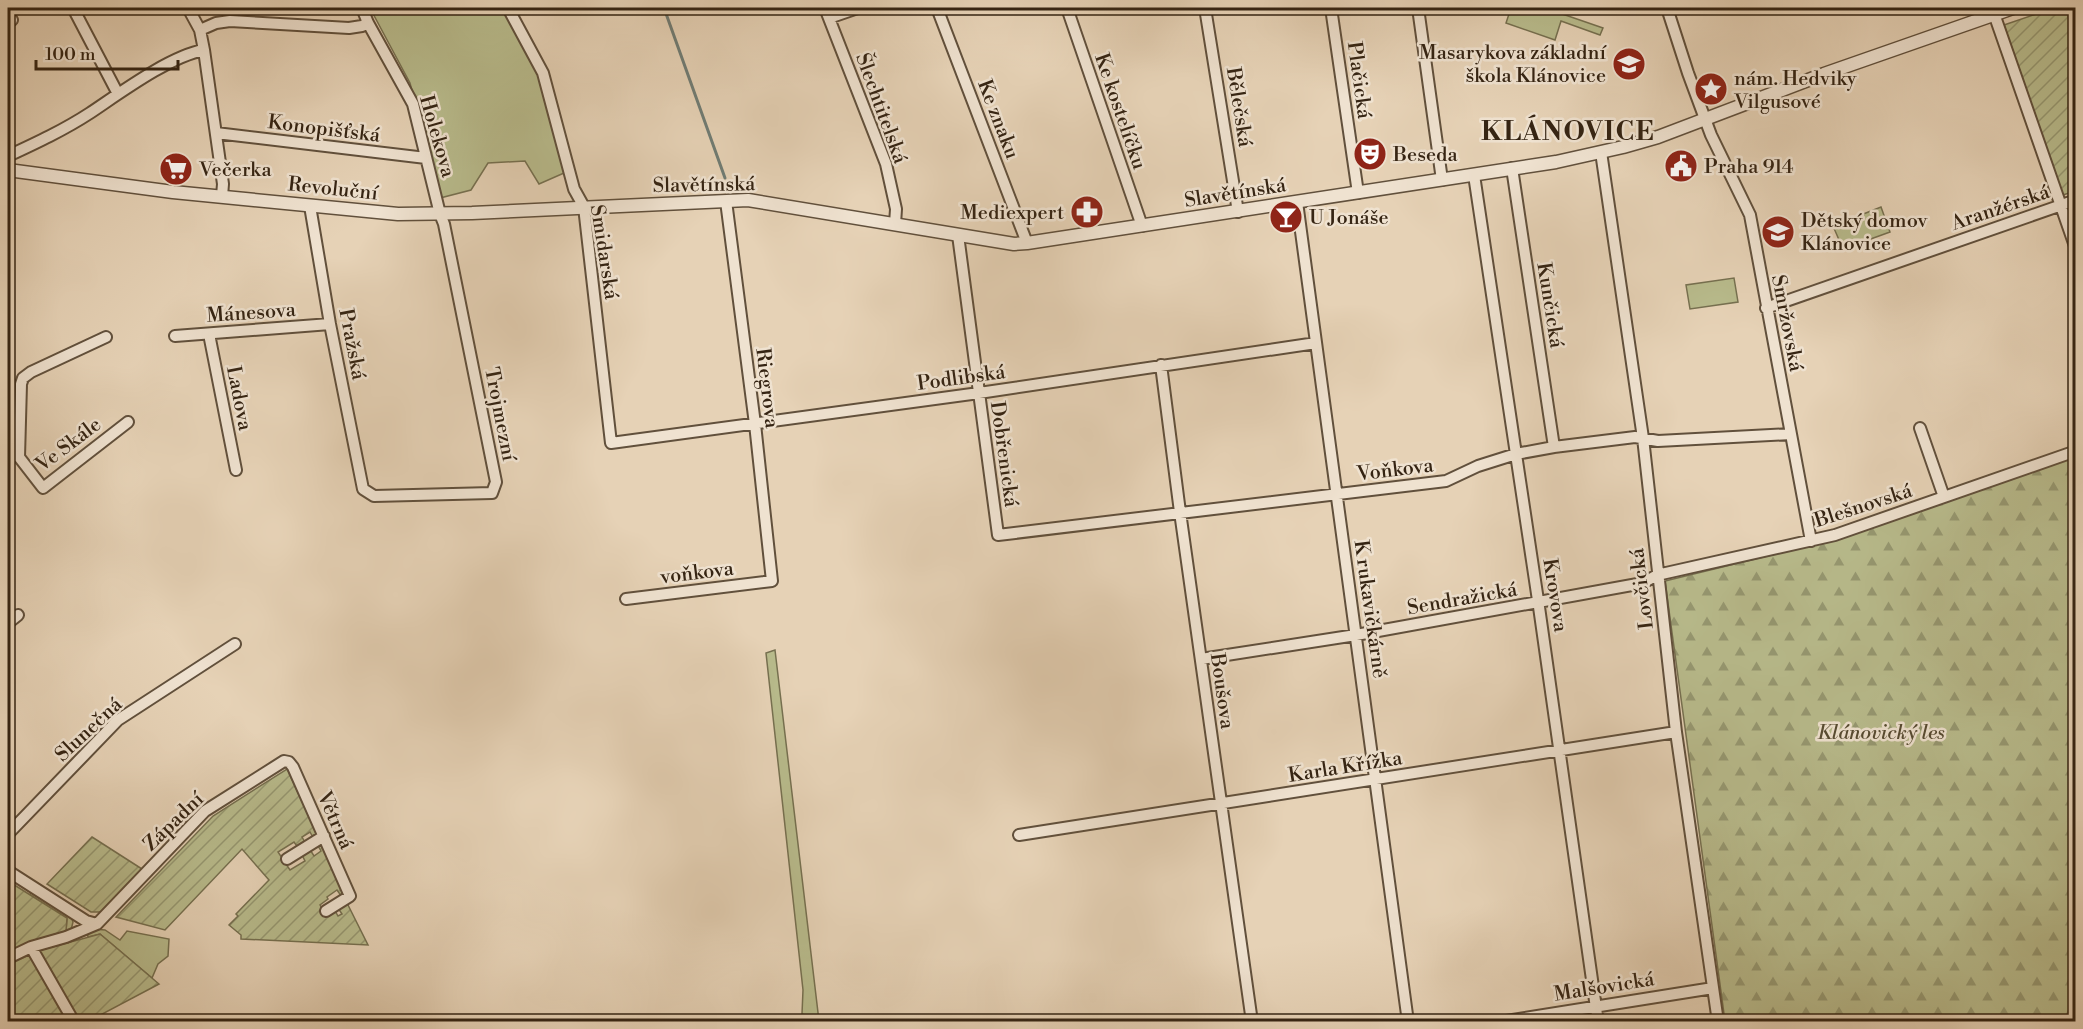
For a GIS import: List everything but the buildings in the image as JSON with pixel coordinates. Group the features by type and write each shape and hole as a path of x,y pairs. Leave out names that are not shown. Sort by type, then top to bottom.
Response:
{"street":[{"path":"73,8 118,93"},
{"path":"188,8 200,30 204,50 223,184 222,196"},
{"name":"Holekova","path":"362,8 413,104 440,214"},
{"name":"Smidarská","path":"508,8 543,73 574,189 584,207 611,443"},
{"path":"827,13 858,8"},
{"name":"Ke znaku","path":"937,8 1027,243"},
{"name":"Ke kostelíčku","path":"1067,8 1142,226"},
{"name":"Bělečská","path":"1205,8 1238,212"},
{"name":"Plačická","path":"1331,8 1358,193"},
{"path":"1418,8 1442,180"},
{"name":"Smržovská","path":"1667,8 1705,119 1750,215 1811,541"},
{"name":"Slavětínská","path":"440,214 748,200 1014,244 1027,243 1474,175 1601,153 1658,137 1993,11 2013,8"},
{"path":"1993,11 2076,249"},
{"name":"Šlechtitelská","path":"827,13 886,164 896,209 895,224"},
{"path":"200,30 216,23 230,21 349,28 368,23"},
{"path":"8,156 68,126 118,93 189,53 204,50"},
{"name":"Konopišťská","path":"216,133 426,158"},
{"name":"Lovčická","path":"1601,153 1643,438 1676,732 1718,1022"},
{"name":"Kunčická","path":"1512,168 1554,447"},
{"name":"Revoluční","path":"8,170 173,192 310,206 398,214 440,214"},
{"name":"Krovova","path":"1474,175 1539,602 1598,1022"},
{"name":"Aranžérská","path":"1766,308 2076,200"},
{"name":"Riegrova","path":"726,201 755,424 772,580"},
{"name":"K rukavičkárně","path":"1297,202 1408,1022"},
{"name":"Pražská","path":"310,206 330,324 363,489"},
{"name":"Trojmezní","path":"363,489 374,495 492,493 496,482 444,224 440,214"},
{"name":"Dobřenická","path":"958,235 998,535"},
{"name":"Mánesova","path":"175,336 330,324"},
{"name":"Ladova","path":"209,333 236,470"},
{"path":"19,457 23,378 31,372 106,337"},
{"name":"Podlibská","path":"611,443 979,393 1316,343"},
{"name":"Boušova","path":"1161,365 1252,1022"},
{"name":"Ve Skále","path":"8,452 19,457 43,488 128,422"},
{"path":"1920,428 1944,497"},
{"name":"Voňkova","path":"998,535 1446,481 1478,466 1516,454 1554,447 1635,437 1658,441 1791,434"},
{"name":"Blešnovská","path":"1657,575 1811,541 2076,451"},
{"name":"Sendražická","path":"1200,659 1356,635 1539,602 1642,583 1657,575"},
{"name":"voňkova","path":"626,599 772,580"},
{"path":"8,623 18,615"},
{"name":"Slunečná","path":"8,834 118,720 235,644"},
{"name":"Karla Křížka","path":"1019,835 1676,732"},
{"name":"Větrná","path":"286,761 293,768 350,896 326,910"},
{"name":"Západní","path":"97,924 205,811 286,761"},
{"path":"287,859 324,836"},
{"path":"8,871 86,921 97,924"},
{"path":"8,958 97,924"},
{"path":"32,947 74,1022"},
{"name":"Malšovická","path":"1500,1022 1713,988"}],"green space":[{"path":"370,8 503,8 537,69 564,173 539,184 525,161 488,163 471,190 440,198 410,83"},
{"path":"1511,8 1545,8 1603,28 1600,35 1561,21 1555,40 1506,23"},
{"path":"2054,8 2075,8 2075,191 2063,195 2004,25"},
{"path":"1881,207 1890,232 1843,249 1833,226"},
{"path":"1734,278 1738,302 1690,309 1686,285"},
{"name":"Klánovický les","path":"2075,456 2075,1021 1725,1021 1665,581 1834,540"},
{"path":"775,650 819,1021 802,1014 803,990 766,653"},
{"path":"287,769 317,834 314,839 310,832 302,837 306,844 299,849 294,842 278,852 290,870 305,861 301,853 309,848 314,856 321,851 317,844 322,845 344,893 342,897 337,890 320,905 326,914 334,909 338,916 342,914 338,908 347,903 368,945 241,939 241,935 229,925 238,916 236,914 269,880 242,849 165,930 116,917 213,816"},
{"path":"92,837 142,869 101,912 91,912 47,884"},
{"path":"8,881 67,918 66,931 32,941 8,953"},
{"path":"31,891 71,916 73,922 71,930 33,942 66,931 67,919 30,895"},
{"path":"94,929 105,930 120,940 127,931 169,939 168,956 158,964 152,978 100,934 88,937 87,932"},
{"path":"100,934 159,984 89,1021 79,1021 40,952"},
{"path":"31,954 69,1021 8,1022 8,965"}],"waterway":[{"path":"664,8 725,178"}],"place":[{"name":"Masarykova základní škola Klánovice","path":"1629,64"},
{"name":"nám. Hedviky Vilgusové","path":"1711,89"},
{"name":"Beseda","path":"1370,154"},
{"name":"Praha 914","path":"1681,166"},
{"name":"Večerka","path":"176,169"},
{"name":"Mediexpert","path":"1087,212"},
{"name":"U Jonáše","path":"1286,217"},
{"name":"Dětský domov Klánovice","path":"1778,232"}],"district":[{"name":"KLÁNOVICE","path":"1568,131"}]}
